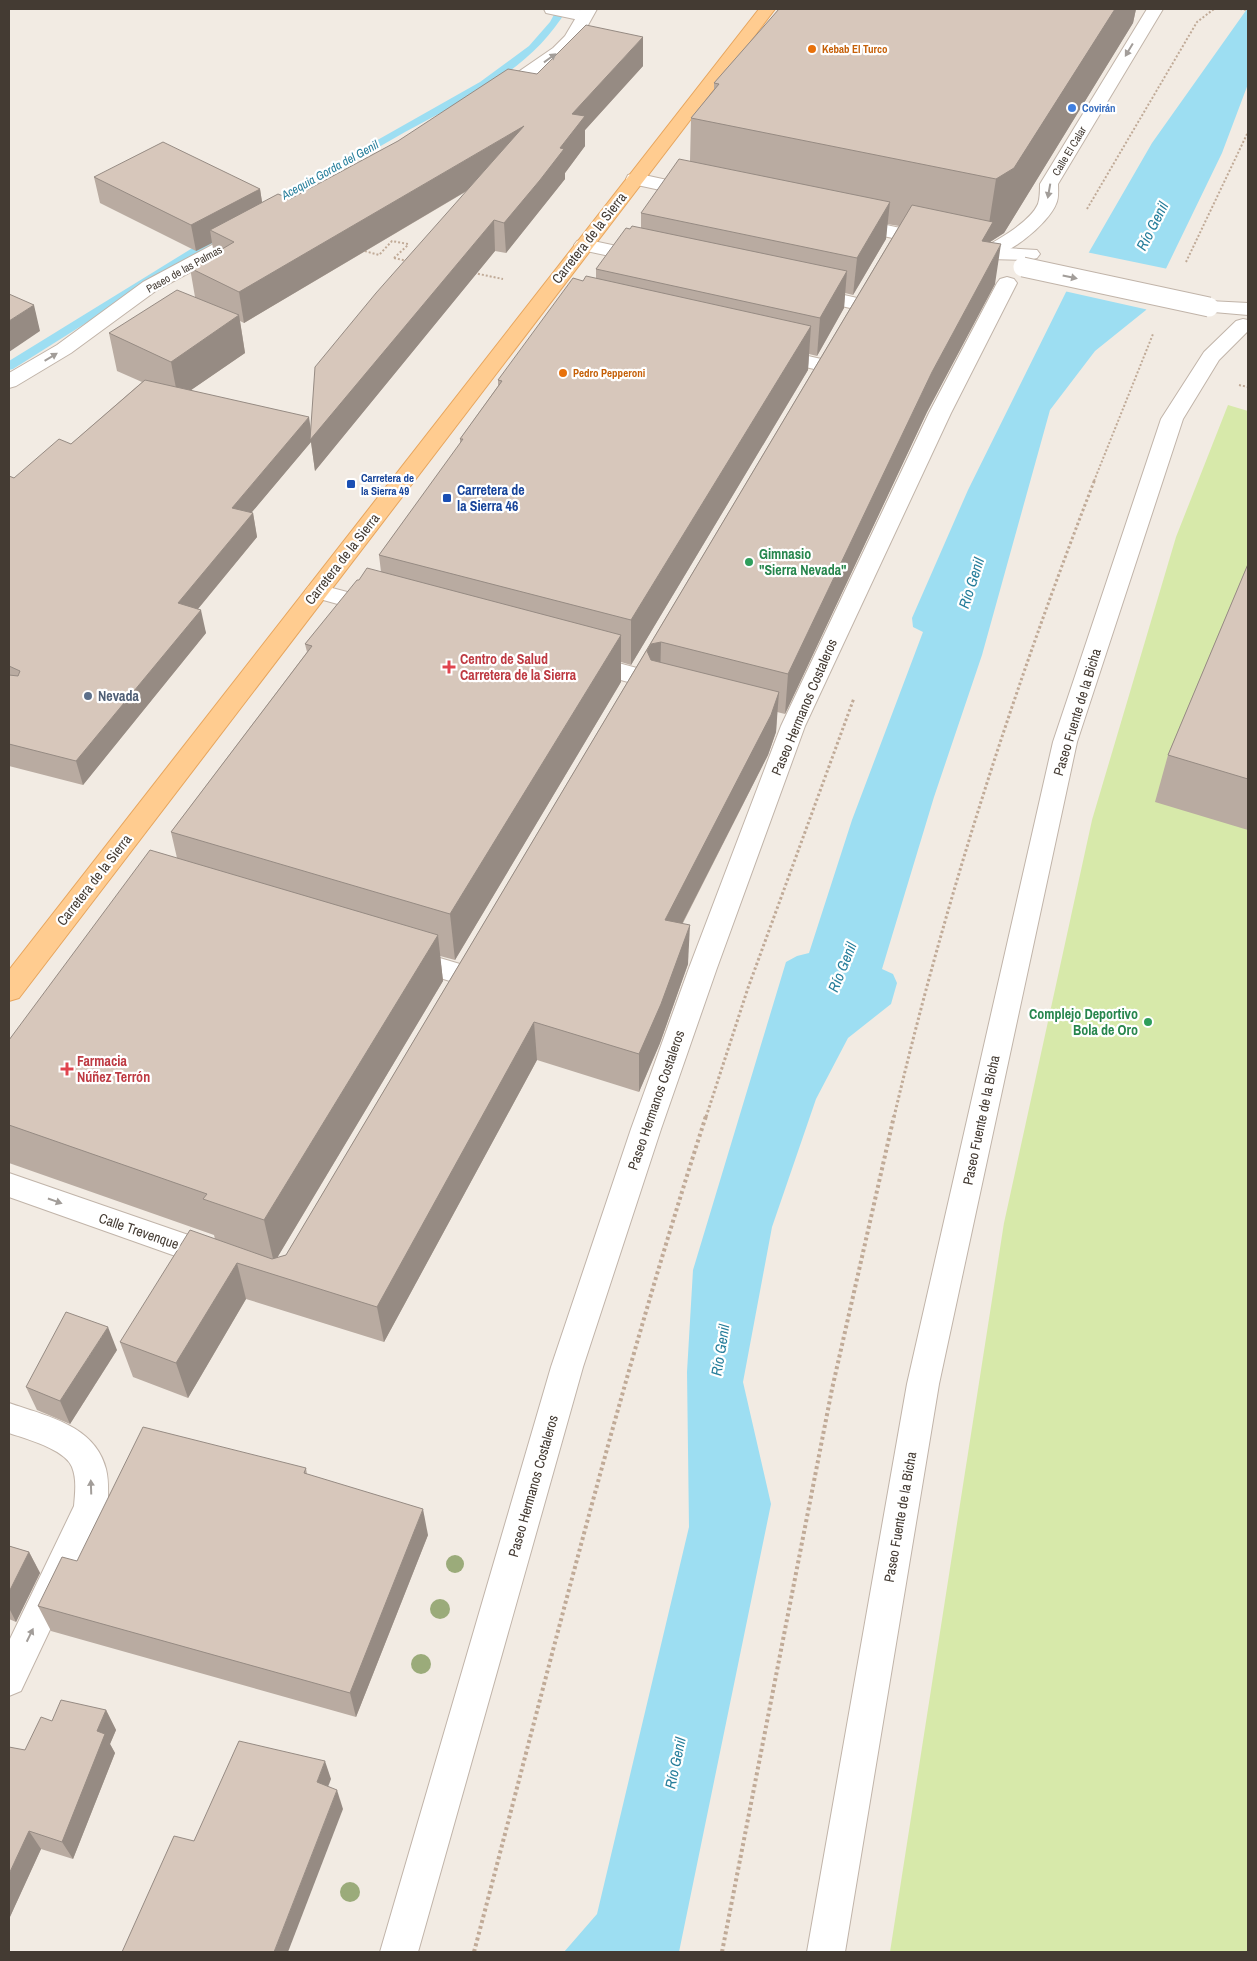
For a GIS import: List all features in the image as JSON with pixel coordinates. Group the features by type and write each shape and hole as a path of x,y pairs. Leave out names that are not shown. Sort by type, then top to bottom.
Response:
{"main road":[{"name":"Carretera de la Sierra","path":"9,990 767,9"}],"street":[{"path":"479,106 559,52 572,38 581,12 552,9"},
{"name":"Calle El Calar","path":"989,252 1010,241 1042,213 1047,203 1049,184 1155,9"},
{"path":"635,178 712,195"},
{"path":"835,220 895,245 989,252 1020,268 1212,300 1247,314"},
{"name":"Paseo de las Palmas","path":"9,382 64,349 150,286 264,225"},
{"path":"584,245 667,262"},
{"name":"Paseo Hermanos Costaleros","path":"399,1952 567,1367 652,1111 703,968 781,723 940,413 1020,268"},
{"path":"755,350 818,375 864,296 792,290"},
{"path":"540,302 564,307"},
{"name":"Paseo Fuente de la Bicha","path":"826,1952 923,1384 1065,742 1172,419 1211,356 1247,314"},
{"path":"317,591 402,614"},
{"path":"562,656 644,668 625,701"},
{"path":"384,951 452,981 474,957"},
{"name":"Calle Trevenque","path":"9,1185 235,1264"},
{"path":"9,1418 73,1443 85,1457 91,1479 91,1507 9,1679"}],"path":[{"path":"1086,212 1197,22 1214,9"},
{"path":"1240,9 1248,10"},
{"path":"1182,270 1248,132"},
{"path":"354,248 379,255 392,241 408,244 394,258 412,262"},
{"path":"469,272 503,279"},
{"path":"722,1952 796,1569 865,1235 926,989 971,833 1027,659 1076,526 1155,331"},
{"path":"474,1952 598,1482 671,1224 748,988 856,692"}],"green space":[{"name":"Complejo Deportivo Bola de Oro","path":"1228,405 1248,411 1248,1952 890,1952 1004,1223 1092,820 1176,537"}],"water":[{"name":"Río Genil","path":"1247,9 1248,84 1222,153 1146,310 1095,351 1050,410 982,655 934,797 882,969 893,974 897,983 891,1004 848,1038 816,1099 772,1227 743,1382 771,1504 679,1952 564,1952 597,1914 689,1527 687,1372 693,1270 786,962 797,956 809,953 852,820 923,632 913,627 912,618 968,490 1066,292 1152,143"}],"pier":[{"path":"1086,252 1168,269 1149,310 1064,291"}],"building":[{"path":"779,9 1115,9 1014,168 996,179 691,118 719,84 714,83"},
{"path":"586,25 643,37 572,114 585,116 560,148 564,149 540,180 504,223 494,220 310,440 315,367 376,293 524,126 239,292 190,268 234,242 210,230 278,194 290,199 398,141 508,69 537,74"},
{"path":"163,142 260,189 191,225 94,177"},
{"path":"679,159 890,202 857,258 641,213"},
{"path":"912,205 993,222 982,241 1001,244 932,372 788,674 661,642 651,644 647,651 651,660 779,692 771,715 665,920 690,925 661,1004 639,1054 534,1022 377,1307 237,1263 176,1363 120,1342 190,1230 272,1259 286,1255"},
{"path":"632,226 847,271 820,318 596,269 626,228 630,229"},
{"path":"586,276 811,326 631,620 379,555 463,439 460,439 502,381 498,380 573,278 583,281"},
{"path":"177,290 239,315 171,362 109,333"},
{"path":"9,294 34,305 9,321"},
{"path":"145,380 309,417 232,508 253,513 178,603 201,610 76,761 9,744 9,675 18,676 20,671 9,666 9,476 14,478 59,439 71,444"},
{"path":"1248,564 1248,779 1168,755"},
{"path":"367,568 621,635 450,914 171,832 312,646 305,644"},
{"path":"150,850 438,935 264,1220 203,1199 207,1194 9,1125 9,1040"},
{"path":"66,1312 108,1327 60,1401 26,1387"},
{"path":"143,1427 306,1468 304,1473 423,1509 350,1693 38,1606 62,1557 77,1561"},
{"path":"9,1546 29,1552 9,1592"},
{"path":"61,1700 106,1710 97,1731 105,1734 62,1842 29,1831 9,1874 9,1747 25,1750 41,1717 52,1721"},
{"path":"239,1741 325,1761 317,1782 337,1790 274,1952 122,1952 174,1836 194,1841"}],"waterway":[{"name":"Acequia Gorda del Genil","path":"265,207 484,84 533,48 554,23 562,9"},
{"name":"Acequia Gorda del Genil","path":"9,366 212,239"}],"place":[{"name":"Kebab El Turco","path":"812,49"},
{"name":"Covirán","path":"1072,108"},
{"name":"Pedro Pepperoni","path":"563,373"},
{"name":"Carretera de la Sierra 49","path":"351,484"},
{"name":"Carretera de la Sierra 46","path":"447,498"},
{"name":"Gimnasio \"Sierra Nevada\"","path":"749,562"},
{"name":"Centro de Salud Carretera de la Sierra","path":"449,667"},
{"name":"Nevada","path":"88,696"},
{"name":"Complejo Deportivo Bola de Oro","path":"1148,1022"},
{"name":"Farmacia Núñez Terrón","path":"67,1069"}]}
